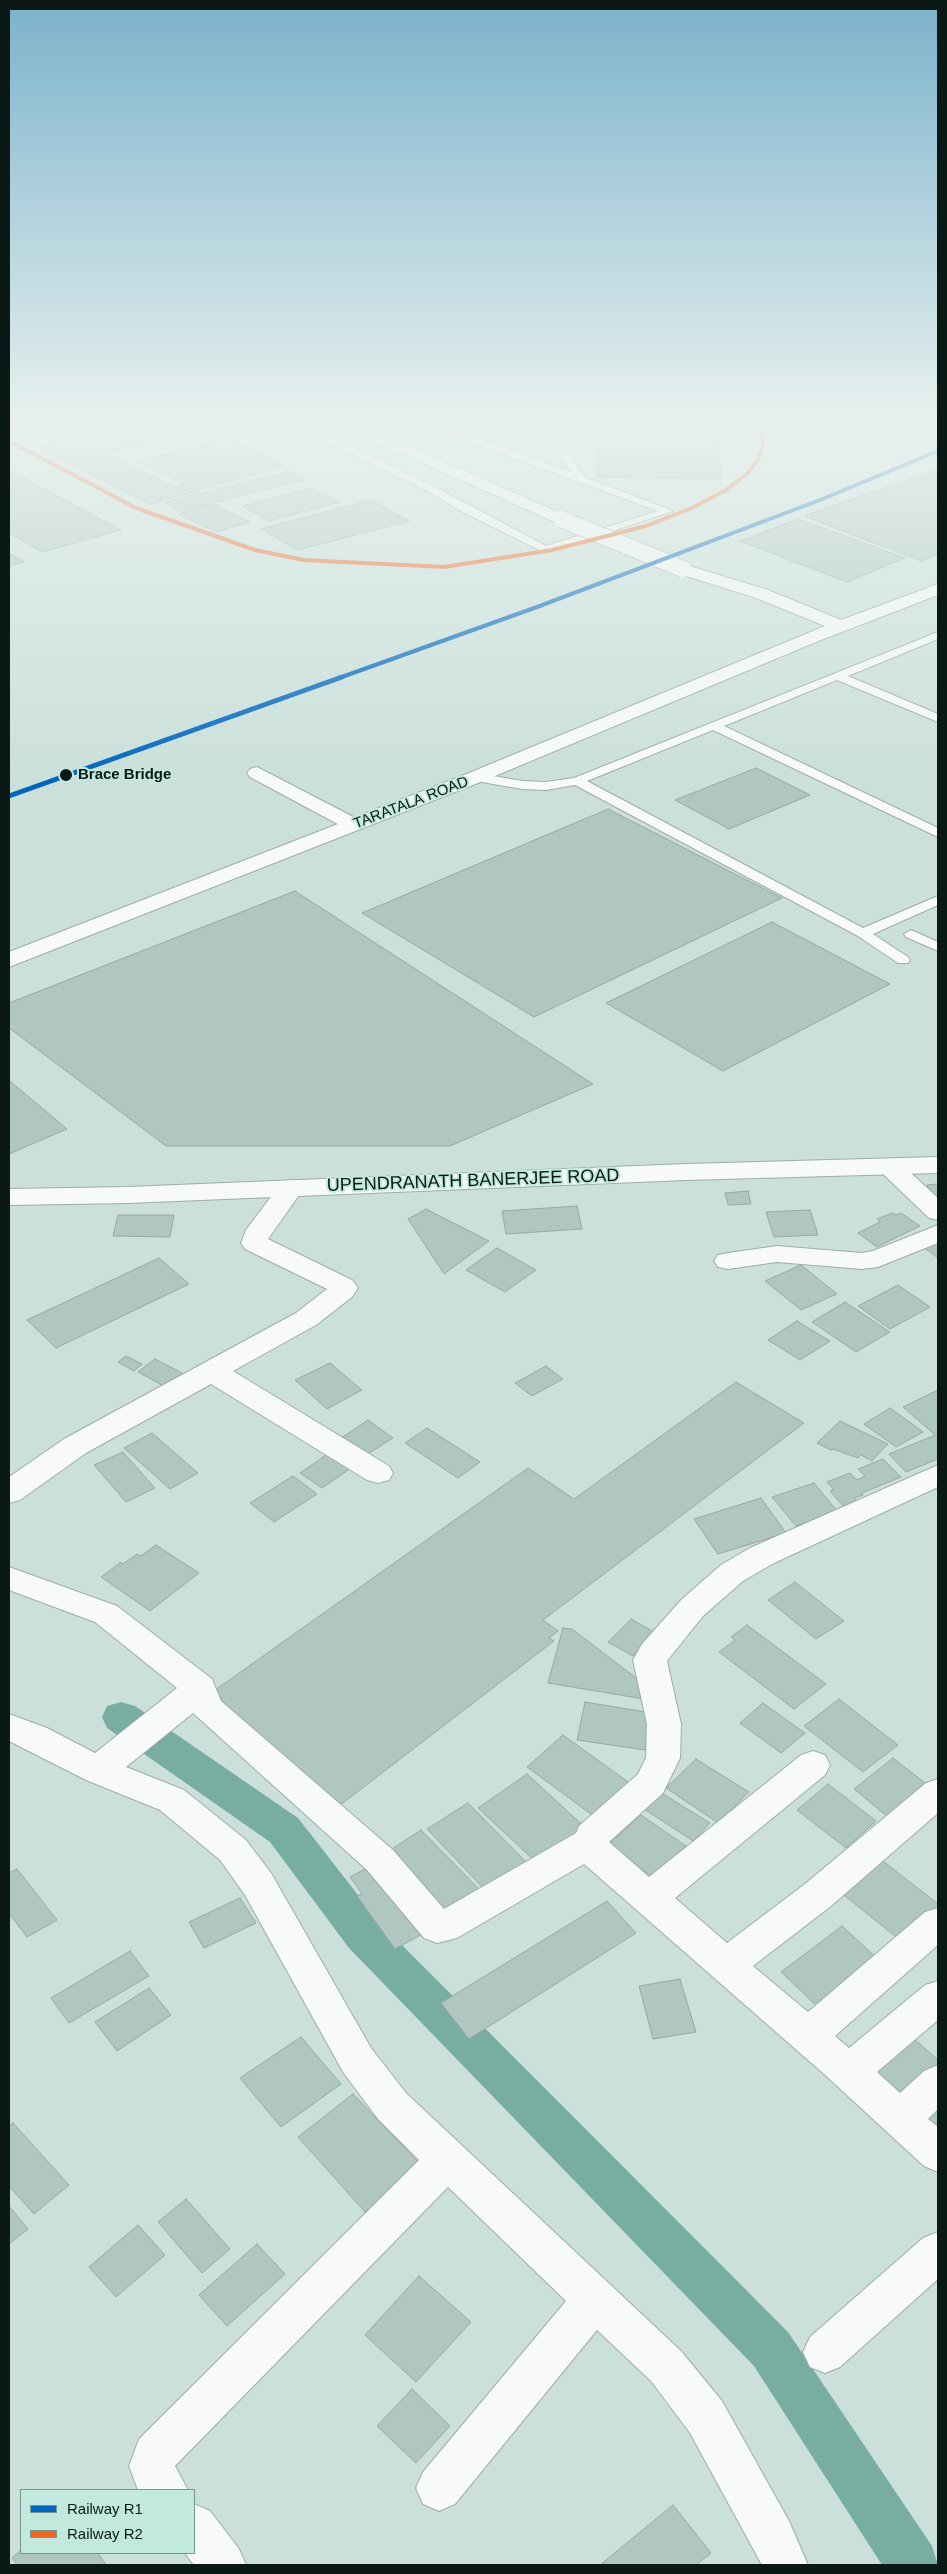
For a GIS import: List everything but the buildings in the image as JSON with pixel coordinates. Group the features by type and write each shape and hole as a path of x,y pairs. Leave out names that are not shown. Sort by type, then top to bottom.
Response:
{"street":[{"path":"612,540 682,569 762,594 841,626"},
{"path":"735,587 750,598 794,622 810,638"},
{"name":"TARATALA ROAD","path":"9,960 476,777 810,638 938,588"},
{"path":"257,773 354,825"},
{"name":"UPENDRANATH BANERJEE ROAD","path":"9,1197 128,1195 686,1172 891,1168 938,1165"},
{"path":"891,1168 938,1212"},
{"path":"9,1492 75,1446 210,1370 306,1319 344,1288 254,1243 255,1236 291,1188"},
{"path":"728,1261 777,1254 862,1261 878,1260 938,1233"},
{"path":"210,1370 378,1473"},
{"path":"9,1578 106,1614 200,1688 207,1708 339,1826 380,1860 437,1927 444,1927 589,1843 592,1836 651,1783 663,1758 665,1746 664,1724 650,1660 692,1608 732,1573 761,1556 938,1475"},
{"path":"98,1770 200,1688"},
{"path":"9,1727 35,1737 98,1770 172,1800 206,1825 232,1850 258,1884 357,2060 392,2106 666,2366 706,2417 773,2537 785,2565"},
{"path":"649,1898 813,1765"},
{"path":"726,1965 818,1894 938,1793"},
{"path":"589,1843 592,1849 849,2072 938,2153"},
{"path":"808,2036 938,1923"},
{"path":"849,2072 938,1997"},
{"path":"901,2119 938,2083"},
{"path":"165,2489 155,2476 151,2466 155,2455 447,2160"},
{"path":"825,2352 938,2252"},
{"path":"438,2488 595,2299"},
{"path":"195,2528 223,2565"}],"lane":[{"path":"526,540 546,550 577,540"},
{"path":"476,777 522,785 546,786 577,781 938,635"},
{"path":"838,676 938,718"},
{"path":"714,726 938,833"},
{"path":"577,781 864,933 903,960"},
{"path":"864,933 938,900"},
{"path":"912,934 938,947"}],"waterway":[{"path":"121,1717 284,1830 364,1935 771,2349 913,2565"}],"rail line":[{"name":"R2","path":"227,540 255,550 304,560 444,567 552,550 591,540"},
{"name":"R1","path":"9,796 537,607 709,540"}],"place":[{"name":"Brace Bridge","path":"66,775"}]}
